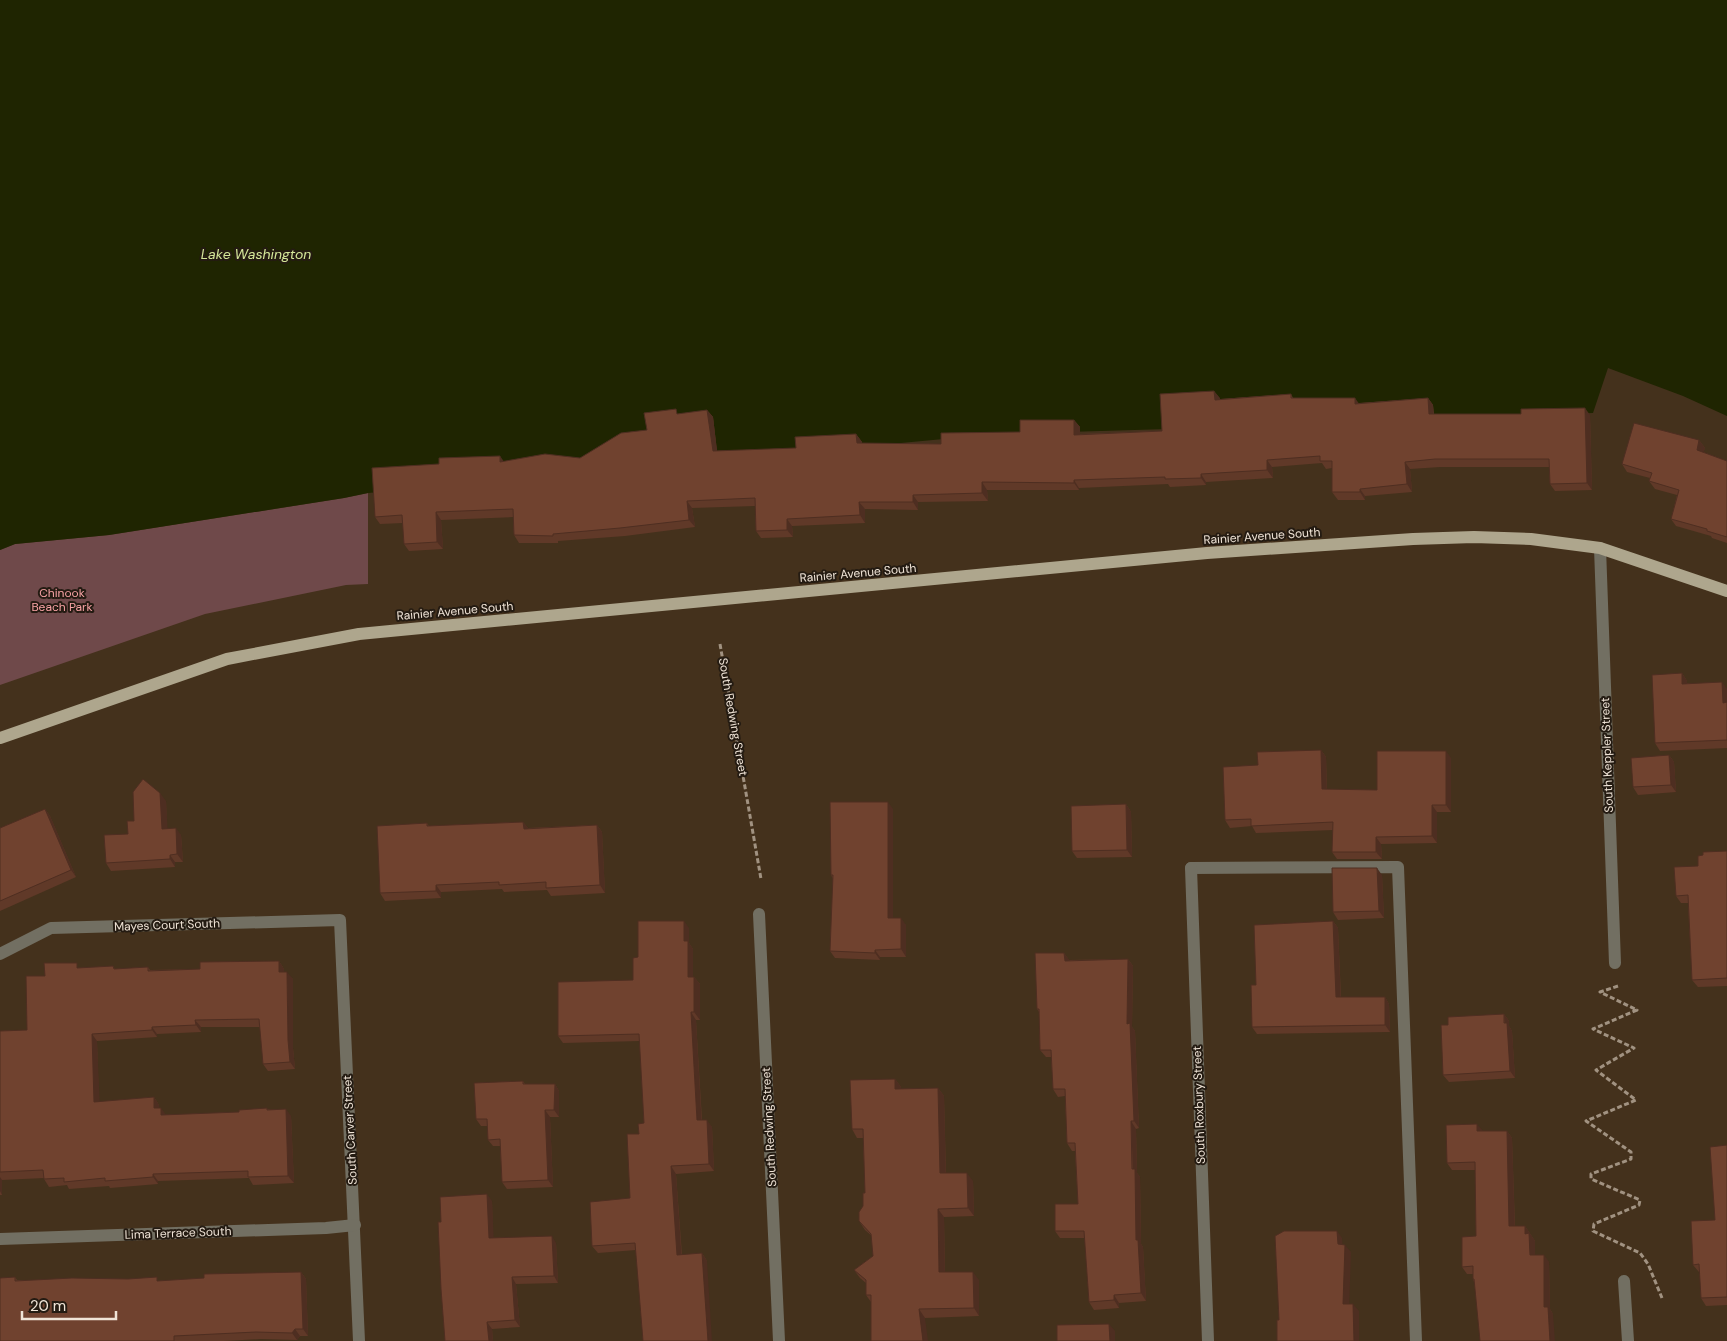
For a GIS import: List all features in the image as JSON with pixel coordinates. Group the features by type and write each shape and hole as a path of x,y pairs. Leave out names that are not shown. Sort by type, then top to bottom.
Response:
{"main road":[{"name":"Rainier Avenue South","path":"0,738 227,659 359,634 1207,553 1413,539 1483,537 1531,539 1600,548 1727,592"}],"street":[{"name":"South Keppler Street","path":"1600,548 1614,963"},
{"name":"South Roxbury Street","path":"1208,1341 1191,868 1398,867 1416,1341"},
{"name":"South Redwing Street","path":"759,914 779,1341"},
{"name":"Mayes Court South","path":"0,954 52,928 340,920"},
{"name":"South Carver Street","path":"340,920 359,1341"},
{"name":"Lima Terrace South","path":"0,1239 326,1228 355,1225"},
{"path":"1624,1281 1628,1341"}],"path":[{"name":"South Redwing Street","path":"720,644 761,879"},
{"path":"1624,984 1600,992 1636,1010 1593,1029 1634,1048 1596,1070 1636,1100 1586,1121 1631,1152 1631,1160 1591,1174 1591,1179 1640,1200 1639,1205 1594,1224 1593,1231 1640,1253 1648,1264 1662,1298"}],"green space":[{"name":"Chinook Beach Park","path":"368,493 368,584 346,585 205,614 0,685 0,550 15,544 109,535"}],"water":[{"name":"Lake Washington","path":"0,0 1727,0 1727,416 1683,396 1608,368 1593,413 1331,418 1236,427 997,434 368,493 109,535 15,544 0,550"}],"building":[{"path":"1214,391 1215,400 1291,394 1291,398 1355,398 1355,404 1428,398 1429,414 1521,414 1521,409 1585,408 1587,483 1550,484 1549,459 1435,459 1405,462 1407,484 1360,489 1360,492 1332,492 1332,461 1320,461 1320,456 1267,460 1267,470 1201,474 1201,478 1165,479 1165,477 1074,480 1074,483 982,482 982,493 913,495 913,502 859,502 860,515 787,519 787,530 756,531 755,498 687,501 689,520 553,534 553,536 514,535 513,509 436,512 437,542 404,544 402,515 375,517 372,468 439,464 439,458 500,456 500,462 545,454 580,458 621,433 647,430 644,413 676,409 677,414 707,410 713,451 796,448 795,437 856,434 857,443 941,444 941,433 1020,432 1020,420 1074,420 1074,435 1162,431 1160,394"},
{"path":"1634,423 1699,440 1697,450 1727,461 1727,537 1671,519 1679,490 1649,481 1652,473 1622,464"},
{"path":"1682,673 1682,684 1722,682 1723,703 1727,702 1727,740 1655,743 1652,675"},
{"path":"1321,750 1322,789 1377,790 1377,751 1446,751 1446,805 1432,805 1432,836 1376,837 1376,852 1332,852 1333,822 1251,826 1251,819 1225,820 1223,767 1258,765 1257,752"},
{"path":"1669,755 1671,785 1633,787 1631,758"},
{"path":"143,779 160,793 162,829 176,828 177,854 170,855 170,859 106,863 104,835 128,834 127,821 134,821 133,792"},
{"path":"830,802 888,802 888,918 901,918 901,949 875,950 875,953 830,951 833,875 831,875"},
{"path":"1126,804 1127,850 1072,851 1071,806"},
{"path":"45,809 71,870 0,901 0,828"},
{"path":"523,822 524,829 597,825 600,885 546,888 546,882 499,885 499,882 436,885 436,891 380,893 377,826 427,823 427,826"},
{"path":"1727,851 1727,978 1692,980 1688,895 1676,896 1674,867 1698,866 1698,856 1703,855 1703,852"},
{"path":"1332,868 1377,868 1379,911 1333,912"},
{"path":"638,921 684,921 684,941 688,941 688,977 694,977 694,1012 691,1012 697,1120 707,1120 709,1164 671,1166 677,1255 702,1253 708,1341 643,1341 635,1243 592,1246 590,1202 630,1198 627,1134 639,1134 638,1124 644,1123 639,1034 558,1036 558,982 633,980 633,958 638,957"},
{"path":"1333,921 1336,997 1385,997 1385,1025 1252,1027 1251,985 1256,985 1254,925"},
{"path":"1035,953 1064,953 1065,961 1128,959 1127,1024 1130,1023 1134,1121 1131,1121 1132,1169 1135,1169 1136,1240 1138,1240 1141,1293 1114,1295 1114,1300 1089,1302 1084,1231 1055,1231 1055,1204 1078,1204 1075,1143 1067,1143 1065,1089 1053,1089 1051,1050 1040,1050"},
{"path":"279,961 279,972 287,972 290,1062 263,1064 259,1019 195,1020 196,1025 152,1027 152,1030 92,1034 94,1102 154,1097 154,1108 161,1108 161,1115 239,1112 239,1110 267,1108 267,1110 286,1109 288,1176 248,1177 248,1171 153,1174 153,1177 105,1181 105,1178 64,1182 64,1178 44,1179 43,1170 0,1172 0,1031 27,1030 26,976 45,976 44,963 77,963 77,968 113,966 114,969 148,967 148,971 200,969 200,962"},
{"path":"1504,1014 1504,1023 1507,1023 1510,1071 1443,1075 1441,1025 1448,1025 1448,1017"},
{"path":"895,1079 895,1089 938,1088 940,1173 967,1173 968,1208 938,1209 939,1272 973,1272 974,1308 919,1309 923,1341 871,1341 871,1295 866,1295 866,1280 854,1270 873,1256 871,1234 859,1221 859,1212 863,1206 863,1193 865,1193 863,1129 852,1129 850,1080"},
{"path":"523,1081 523,1084 555,1084 554,1110 545,1110 548,1180 502,1182 500,1139 488,1140 487,1119 476,1119 474,1083"},
{"path":"1477,1124 1477,1131 1507,1131 1509,1226 1525,1226 1525,1234 1529,1233 1530,1255 1544,1255 1544,1307 1548,1307 1550,1341 1480,1341 1473,1266 1462,1267 1462,1237 1476,1236 1475,1162 1447,1163 1446,1125"},
{"path":"1727,1145 1727,1297 1701,1298 1699,1264 1693,1265 1691,1221 1715,1220 1710,1147"},
{"path":"487,1194 489,1238 552,1236 554,1276 512,1277 515,1320 487,1322 489,1341 445,1341 438,1222 441,1222 440,1197"},
{"path":"1284,1231 1337,1231 1338,1244 1345,1245 1343,1304 1353,1304 1354,1341 1277,1341 1277,1320 1279,1320 1275,1236"},
{"path":"301,1272 303,1329 295,1329 292,1333 256,1332 174,1336 174,1341 0,1341 0,1278 15,1277 15,1281 157,1277 157,1281 204,1278 204,1274"},
{"path":"1109,1324 1110,1341 1057,1341 1057,1325"}]}
